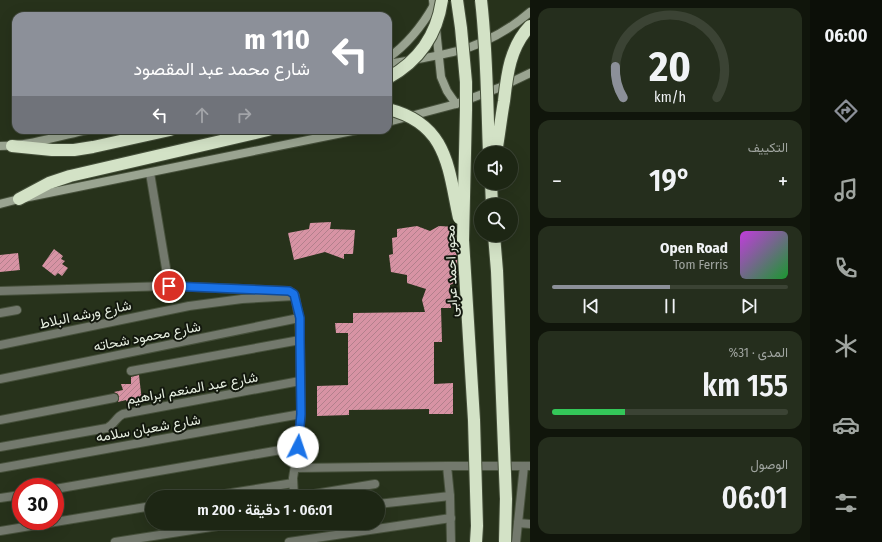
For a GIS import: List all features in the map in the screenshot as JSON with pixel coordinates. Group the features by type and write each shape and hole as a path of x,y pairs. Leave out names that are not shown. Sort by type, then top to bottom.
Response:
{"highway":[{"name":"محور احمد عرابى","path":"456,0 463,42 466,89 463,240 474,420 477,526 476,542"},
{"path":"481,0 486,48 489,146"},
{"path":"392,75 408,65 424,48 430,39 439,18 436,2"},
{"path":"497,146 509,64 516,45 530,26"},
{"path":"392,110 416,121 431,133 442,150 449,169 463,240"},
{"path":"6,146 52,150 74,150 152,134"},
{"path":"19,199 49,183 70,176 251,134"},
{"path":"495,242 506,499 504,542"}],"street":[{"path":"436,2 440,70 444,85 456,104"},
{"path":"392,55 413,36 436,2"},
{"path":"392,63 465,49 491,38 516,24 530,12"},
{"path":"392,121 456,104 501,87 530,73"},
{"path":"6,146 67,134"},
{"path":"0,204 338,134"},
{"path":"150,173 169,286"},
{"path":"0,290 169,286 289,291 292,293 295,296 300,318 301,414 293,483 294,490"},
{"name":"شارع ورشه البلاط","path":"0,344 189,306 242,299 295,296"},
{"path":"0,313 17,310"},
{"name":"شارع محمود شحاته","path":"0,379 300,318"},
{"path":"131,371 300,340"},
{"name":"شارع عبد المنعم ابراهيم","path":"0,447 107,428 113,424 118,416 123,414 300,381"},
{"path":"0,420 114,398"},
{"name":"شارع شعبان سلامه","path":"0,468 301,414"},
{"path":"64,487 298,447"},
{"path":"447,466 450,496 451,542"},
{"path":"295,468 527,466 521,492 516,542"},
{"path":"250,490 293,483"},
{"path":"339,490 376,484"},
{"path":"521,492 530,492"},
{"path":"0,498 12,496"},
{"path":"385,503 450,496"},
{"path":"0,531 145,507"},
{"path":"289,542 451,518"},
{"path":"518,523 530,524"},
{"path":"115,542 193,530"}],"building":[{"path":"331,222 330,229 355,230 353,254 344,254 344,259 325,252 294,260 288,233 309,229 310,223"},
{"path":"417,226 430,231 439,226 456,227 458,277 453,276 454,283 450,285 451,308 441,308 442,342 434,342 434,384 453,383 453,414 429,414 429,409 349,410 349,415 317,416 317,386 348,385 348,333 336,333 335,323 353,323 353,313 425,312 422,300 426,289 407,283 407,275 391,272 389,255 393,254 392,238 397,237 397,229"},
{"path":"54,249 63,256 61,259 65,261 62,264 68,268 62,276 58,273 55,276 42,266"},
{"path":"18,253 20,270 0,272 0,255"},
{"path":"139,375 142,402 128,404 126,400 118,402 118,394 114,392 123,390 121,384 131,384 131,377"}],"route":[{"path":"169,286 289,291 294,294 300,318 301,414 298,447"}]}
